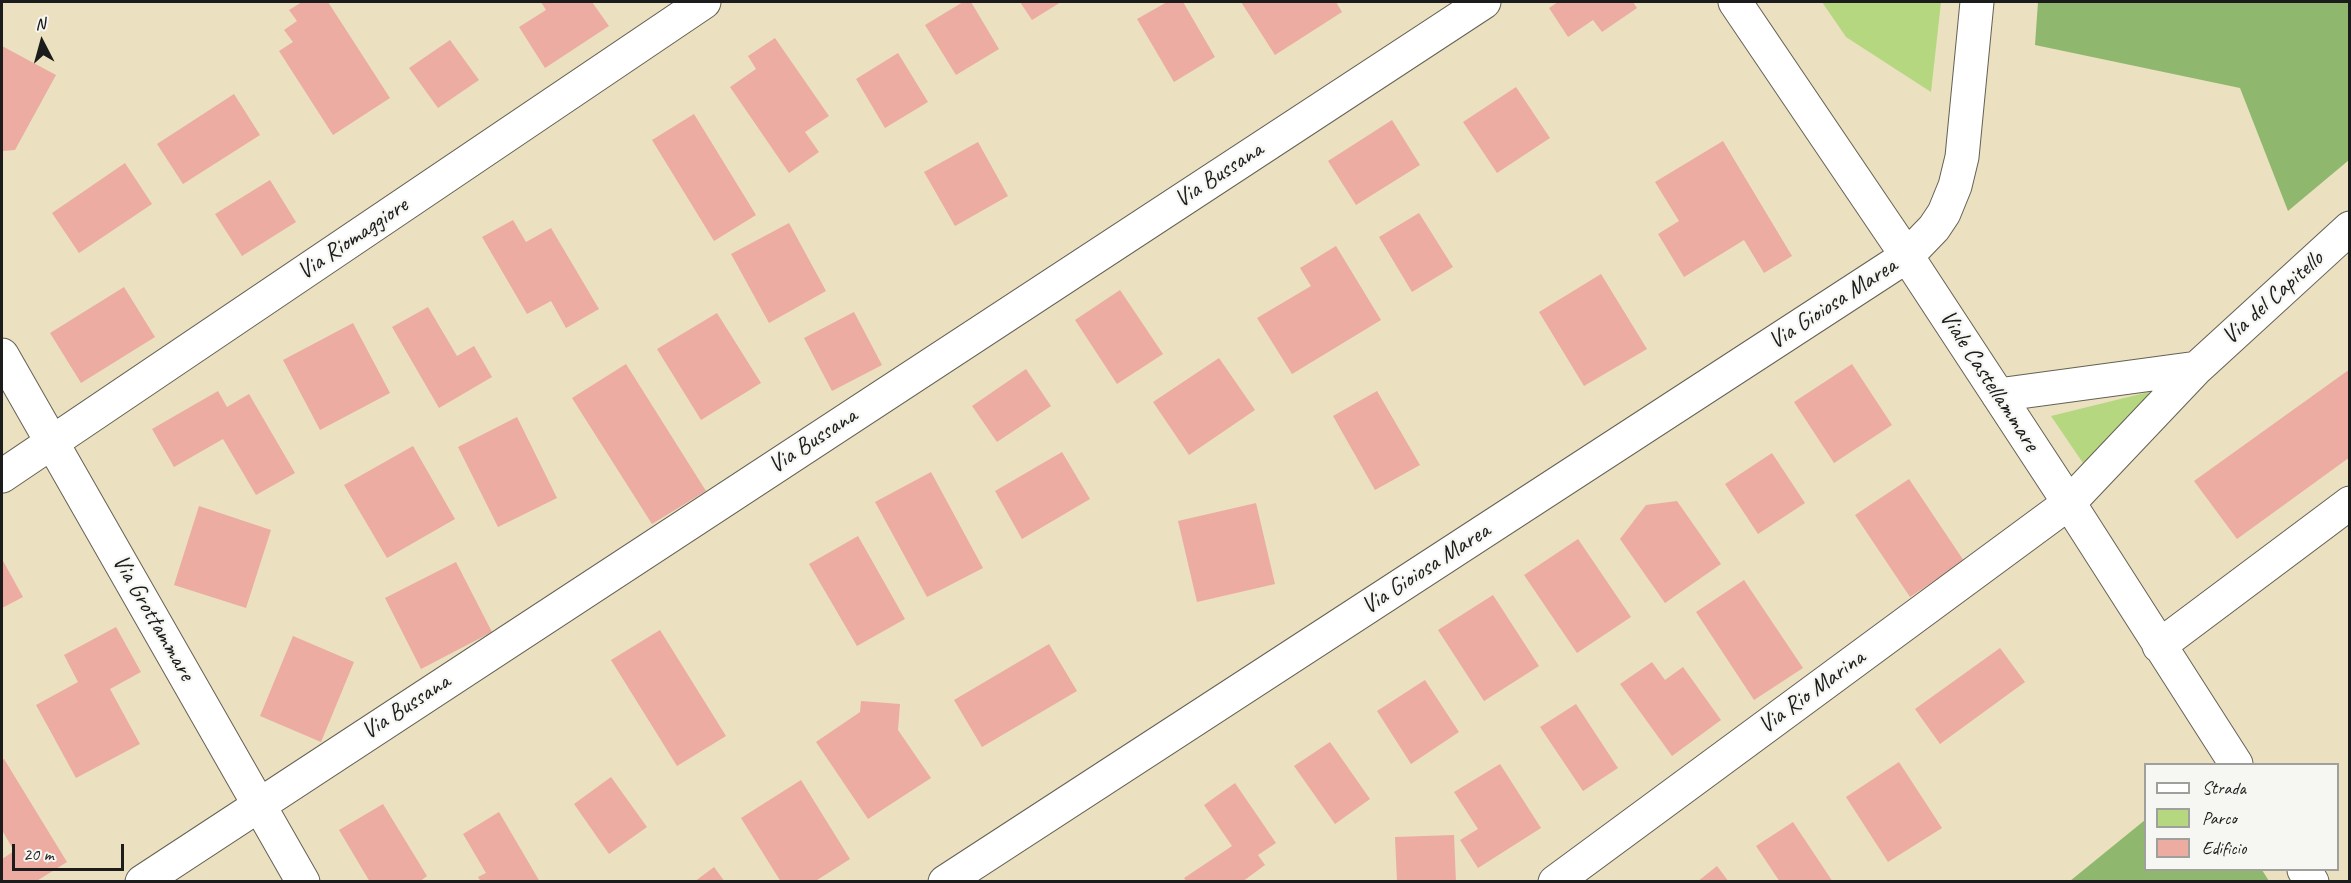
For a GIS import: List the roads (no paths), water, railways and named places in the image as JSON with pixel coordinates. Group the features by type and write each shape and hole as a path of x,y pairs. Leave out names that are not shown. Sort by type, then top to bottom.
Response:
{"street":[{"name":"Via Riomaggiore","path":"2,476 704,2"},
{"name":"Via Bussana","path":"142,882 1484,2"},
{"name":"Viale Castellammare","path":"1735,2 1907,256 2069,503 2235,763"},
{"name":"Via Gioiosa Marea","path":"945,882 1907,256 1934,228 1944,213 1955,186 1962,157 1977,2"},
{"name":"Via del Capitello","path":"2069,503 2197,368 2349,228"},
{"name":"Via Grottammare","path":"2,356 303,882"},
{"path":"1998,395 2197,368"},
{"name":"Via Rio Marina","path":"1555,882 2069,503"},
{"path":"2159,646 2349,504"}]}
